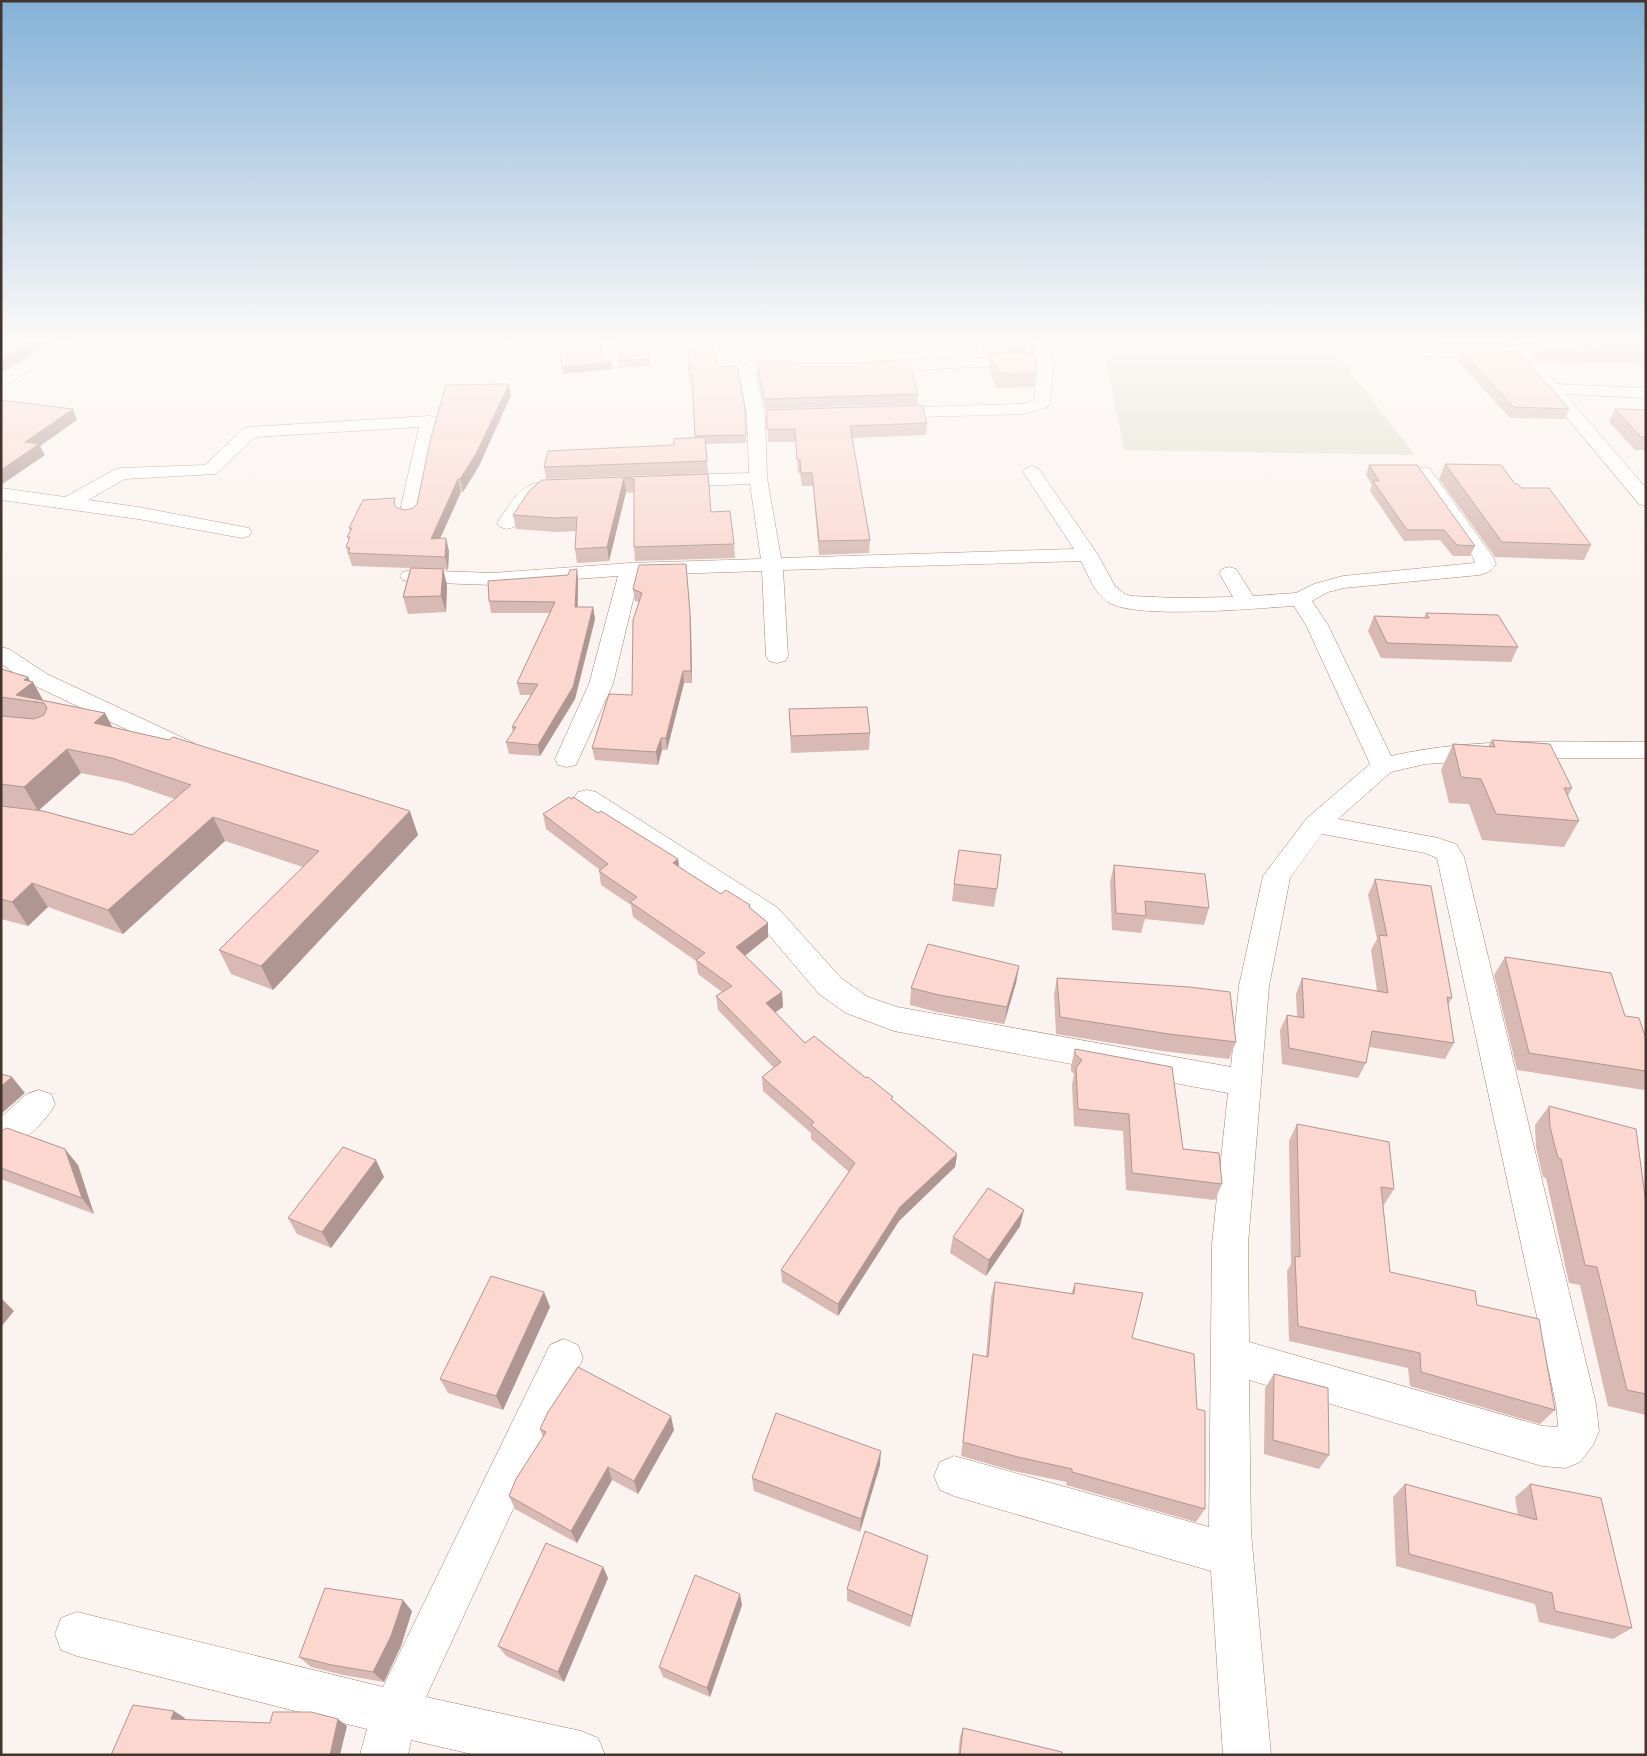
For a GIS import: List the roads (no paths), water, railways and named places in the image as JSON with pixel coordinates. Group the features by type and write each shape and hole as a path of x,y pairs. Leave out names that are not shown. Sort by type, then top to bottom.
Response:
{"street":[{"path":"69,503 122,474 210,470 250,432 397,423"},
{"path":"408,515 429,423"},
{"path":"756,423 758,478 772,564 777,656"},
{"path":"1581,423 1646,500"},
{"path":"1032,472 1049,502 1088,555 1109,590 1117,599 1145,605 1300,600 1321,588 1343,582 1479,569 1486,564 1483,556 1424,473"},
{"path":"659,482 758,478"},
{"path":"507,523 523,499 539,487 579,485"},
{"path":"1,494 138,513 242,532"},
{"path":"410,576 492,579 630,568 1088,555"},
{"path":"567,759 601,684 630,568"},
{"path":"1229,573 1246,601"},
{"path":"1300,600 1317,625 1383,766"},
{"path":"1,654 39,678 184,748"},
{"path":"1247,1755 1231,1555 1230,1244 1254,986 1277,876 1316,824 1383,766 1425,756 1520,750 1646,750"},
{"path":"587,798 768,915 830,986 857,1005 894,1019 1246,1083"},
{"path":"1230,1355 1542,1446 1566,1448 1579,1431 1574,1394 1450,857 1446,851 1429,845 1316,824"},
{"path":"1,1138 39,1104"},
{"path":"384,1755 395,1713 564,1358"},
{"path":"954,1476 1231,1555"},
{"path":"78,1634 395,1713 581,1755"}]}
